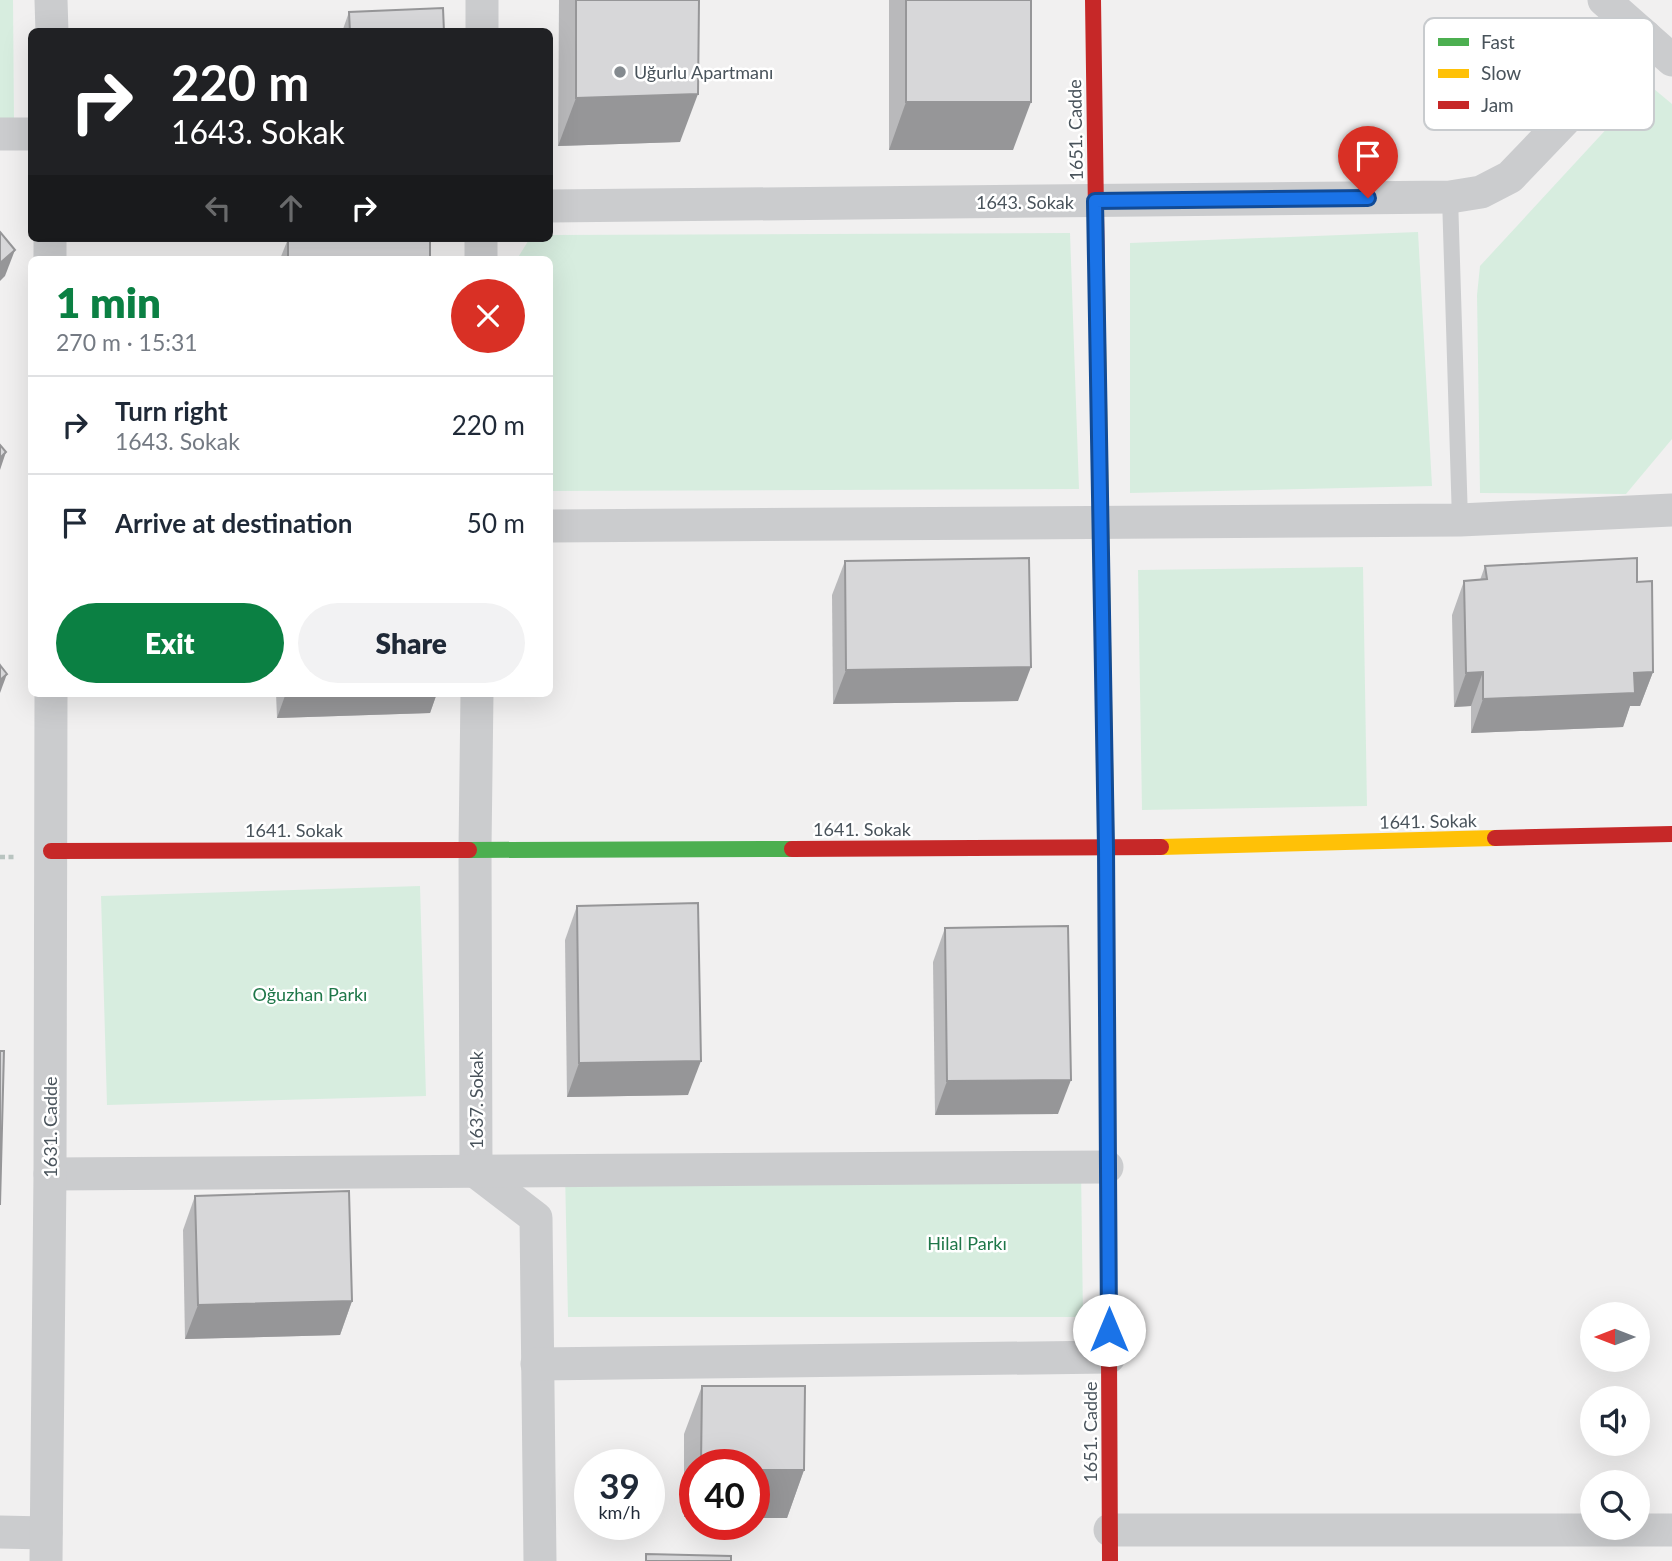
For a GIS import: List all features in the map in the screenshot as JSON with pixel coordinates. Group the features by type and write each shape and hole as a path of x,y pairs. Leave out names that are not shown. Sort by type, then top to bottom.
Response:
{"street":[{"path":"51,0 52,28"},
{"path":"482,0 482,28"},
{"name":"1651. Cadde","path":"1093,0 1106,848 1110,1545"},
{"path":"1604,0 1625,18"},
{"path":"1654,43 1672,60"},
{"name":"1643. Sokak","path":"553,206 1450,197 1481,192 1510,177 1555,130"},
{"path":"0,134 28,134"},
{"path":"553,526 1460,520 1672,510"},
{"name":"1631. Cadde","path":"46,1547 51,697"},
{"name":"1637. Sokak","path":"477,697 476,1172 536,1218 540,1561"},
{"name":"1641. Sokak","path":"51,851 1106,848 1672,834"},
{"path":"50,1174 1107,1167"},
{"path":"537,1364 1109,1357"},
{"path":"1110,1545 1672,1530"},
{"path":"0,1531 46,1547"}],"lane":[{"path":"1450,197 1460,520"}],"green space":[{"path":"0,0 13,0 14,119 0,119"},
{"path":"1654,89 1672,104 1672,439 1626,494 1480,493 1477,295 1480,266 1606,130 1654,130"},
{"path":"1418,232 1432,486 1130,493 1130,243"},
{"path":"1070,233 1079,489 553,491 553,256 519,256 528,242 553,242 553,235"},
{"path":"1363,567 1367,806 1142,810 1138,570"},
{"name":"Oğuzhan Parkı","path":"420,886 426,1096 107,1105 101,896"},
{"name":"Hilal Parkı","path":"1081,1167 1083,1317 568,1317 565,1172"}],"building":[{"path":"576,0 699,0 698,94 576,98"},
{"path":"906,0 1031,0 1031,102 906,102"},
{"path":"443,8 444,28 350,28 349,12"},
{"path":"0,232 15,250 0,263"},
{"path":"288,242 430,242 430,256 288,256"},
{"path":"0,445 6,452 0,458"},
{"path":"1029,558 1031,667 846,670 845,561"},
{"path":"1637,558 1637,582 1652,581 1653,672 1634,673 1635,693 1483,699 1483,672 1466,673 1464,581 1487,579 1485,566"},
{"path":"0,665 7,674 0,680"},
{"path":"698,903 701,1061 579,1063 577,906"},
{"path":"1068,926 1071,1080 947,1081 945,928"},
{"path":"0,1051 4,1051 0,1205"},
{"path":"349,1191 352,1301 198,1305 195,1196"},
{"path":"702,1386 805,1386 804,1470 770,1470 770,1449 701,1449"},
{"path":"646,1554 731,1556 731,1561 646,1561"}],"traffic: fast":[{"path":"1106,818 1109,1355"},
{"path":"469,850 792,849"}],"traffic: slow":[{"path":"1097,283 1106,818"},
{"path":"1161,847 1495,838"}],"traffic: jam":[{"path":"1093,0 1097,283"},
{"path":"1495,838 1672,834"},
{"path":"792,849 1161,847"},
{"path":"51,851 469,850"},
{"path":"1109,1355 1110,1561"}],"place":[{"name":"Uğurlu Apartmanı","path":"620,72"}],"route":[{"path":"1109,1330 1106,848 1095,201 1368,198"}]}
